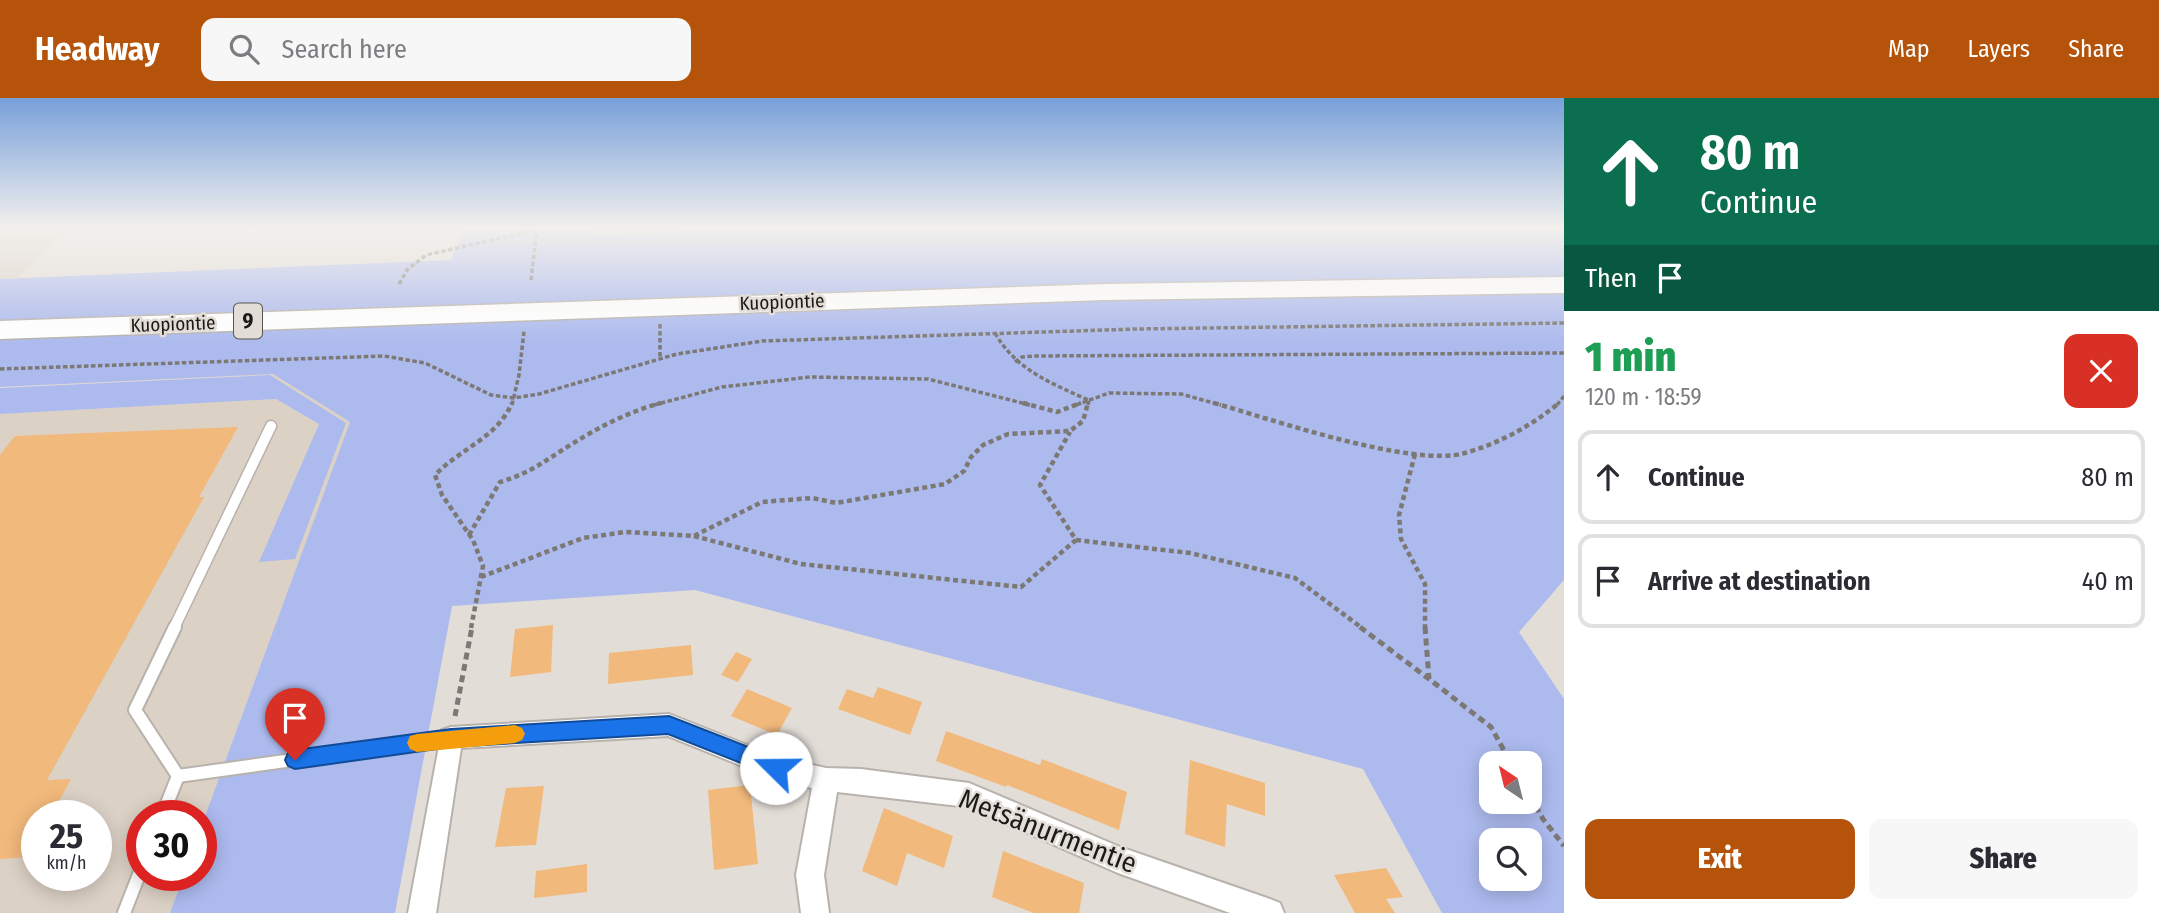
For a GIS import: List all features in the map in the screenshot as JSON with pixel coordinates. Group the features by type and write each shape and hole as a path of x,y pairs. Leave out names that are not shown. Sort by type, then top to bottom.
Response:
{"highway":[{"name":"Kuopiontie","path":"0,308 1090,272 1482,267"},
{"name":"Kuopiontie","path":"0,330 1091,292 1564,285"}],"street":[{"name":"Metsänurmentie","path":"451,738 669,725 776,768 826,780 969,794 1118,860 1270,913"},
{"path":"422,913 451,738"},
{"path":"815,913 810,875 826,780"}],"lane":[{"path":"178,776 135,710 271,426"},
{"path":"178,776 451,738"},
{"path":"168,800 178,776"},
{"path":"124,913 133,891"}],"path":[{"path":"399,284 411,267"},
{"path":"531,280 533,267"},
{"path":"660,320 660,358"},
{"path":"0,369 384,356 425,363 491,395 514,398 540,394 660,358 762,341 995,333 1564,323"},
{"path":"451,738 483,566 469,535 442,495 435,475 451,457 503,425 514,398 525,324"},
{"path":"995,333 1003,349 1015,362 1035,376 1089,400"},
{"path":"1015,362 1034,356 1564,353"},
{"path":"469,535 500,482 529,473 573,443 639,409 722,387 810,377 928,379 1057,412 1109,393 1181,394 1369,446 1415,454 1463,454 1490,445 1519,432 1558,404 1564,396"},
{"path":"1076,540 1040,485 1070,431 1083,421 1089,400"},
{"path":"694,536 762,502 812,498 836,503 945,484 964,471 971,457 983,445 1008,434 1070,431"},
{"path":"1415,454 1399,515 1401,540 1425,584 1425,643 1429,678"},
{"path":"481,577 583,538 625,532 694,536 801,564 1021,587 1076,540 1190,554 1295,578 1491,727 1504,751"},
{"path":"1540,814 1564,846"}],"shaded area":[{"path":"0,267 29,267 17,278 0,279"},
{"path":"284,267 1564,267 1564,580 1519,632 1564,699 1564,913 1442,913 1363,769 695,590 452,606 395,913 170,913 178,891 217,891 217,800 211,800 350,422 273,374 0,387 0,279"},
{"path":"273,374 350,422 211,800 126,800 126,891 178,891 170,913 0,913 0,414 276,399 319,424 260,562 346,423 270,375 0,387"},
{"path":"270,375 346,423 295,559 259,562 319,424 276,399 0,414 0,388"}],"building":[{"path":"238,427 199,497 204,497 47,780 71,779 60,800 21,800 21,858 0,859 0,455 15,436"},
{"path":"553,625 551,672 510,677 515,629"},
{"path":"691,645 693,675 608,684 609,653"},
{"path":"736,652 752,659 738,682 721,675"},
{"path":"878,687 922,702 910,735 838,709 847,689 873,698"},
{"path":"747,689 792,708 777,735 731,716"},
{"path":"946,731 1040,765 1042,759 1127,792 1119,830 1007,785 1006,787 936,761"},
{"path":"1190,760 1265,783 1265,816 1227,804 1225,847 1185,834"},
{"path":"750,785 758,864 714,870 708,790"},
{"path":"544,786 536,845 495,847 506,788"},
{"path":"884,808 953,836 944,868 907,853 897,886 862,871"},
{"path":"1003,851 1084,883 1079,913 1034,913 992,897"},
{"path":"587,864 587,892 534,898 536,871"},
{"path":"1386,868 1403,897 1386,899 1395,913 1355,913 1334,875"}],"slow traffic":[{"path":"417,743 515,734"}],"route":[{"path":"295,760 451,738 669,725 776,768"}]}
